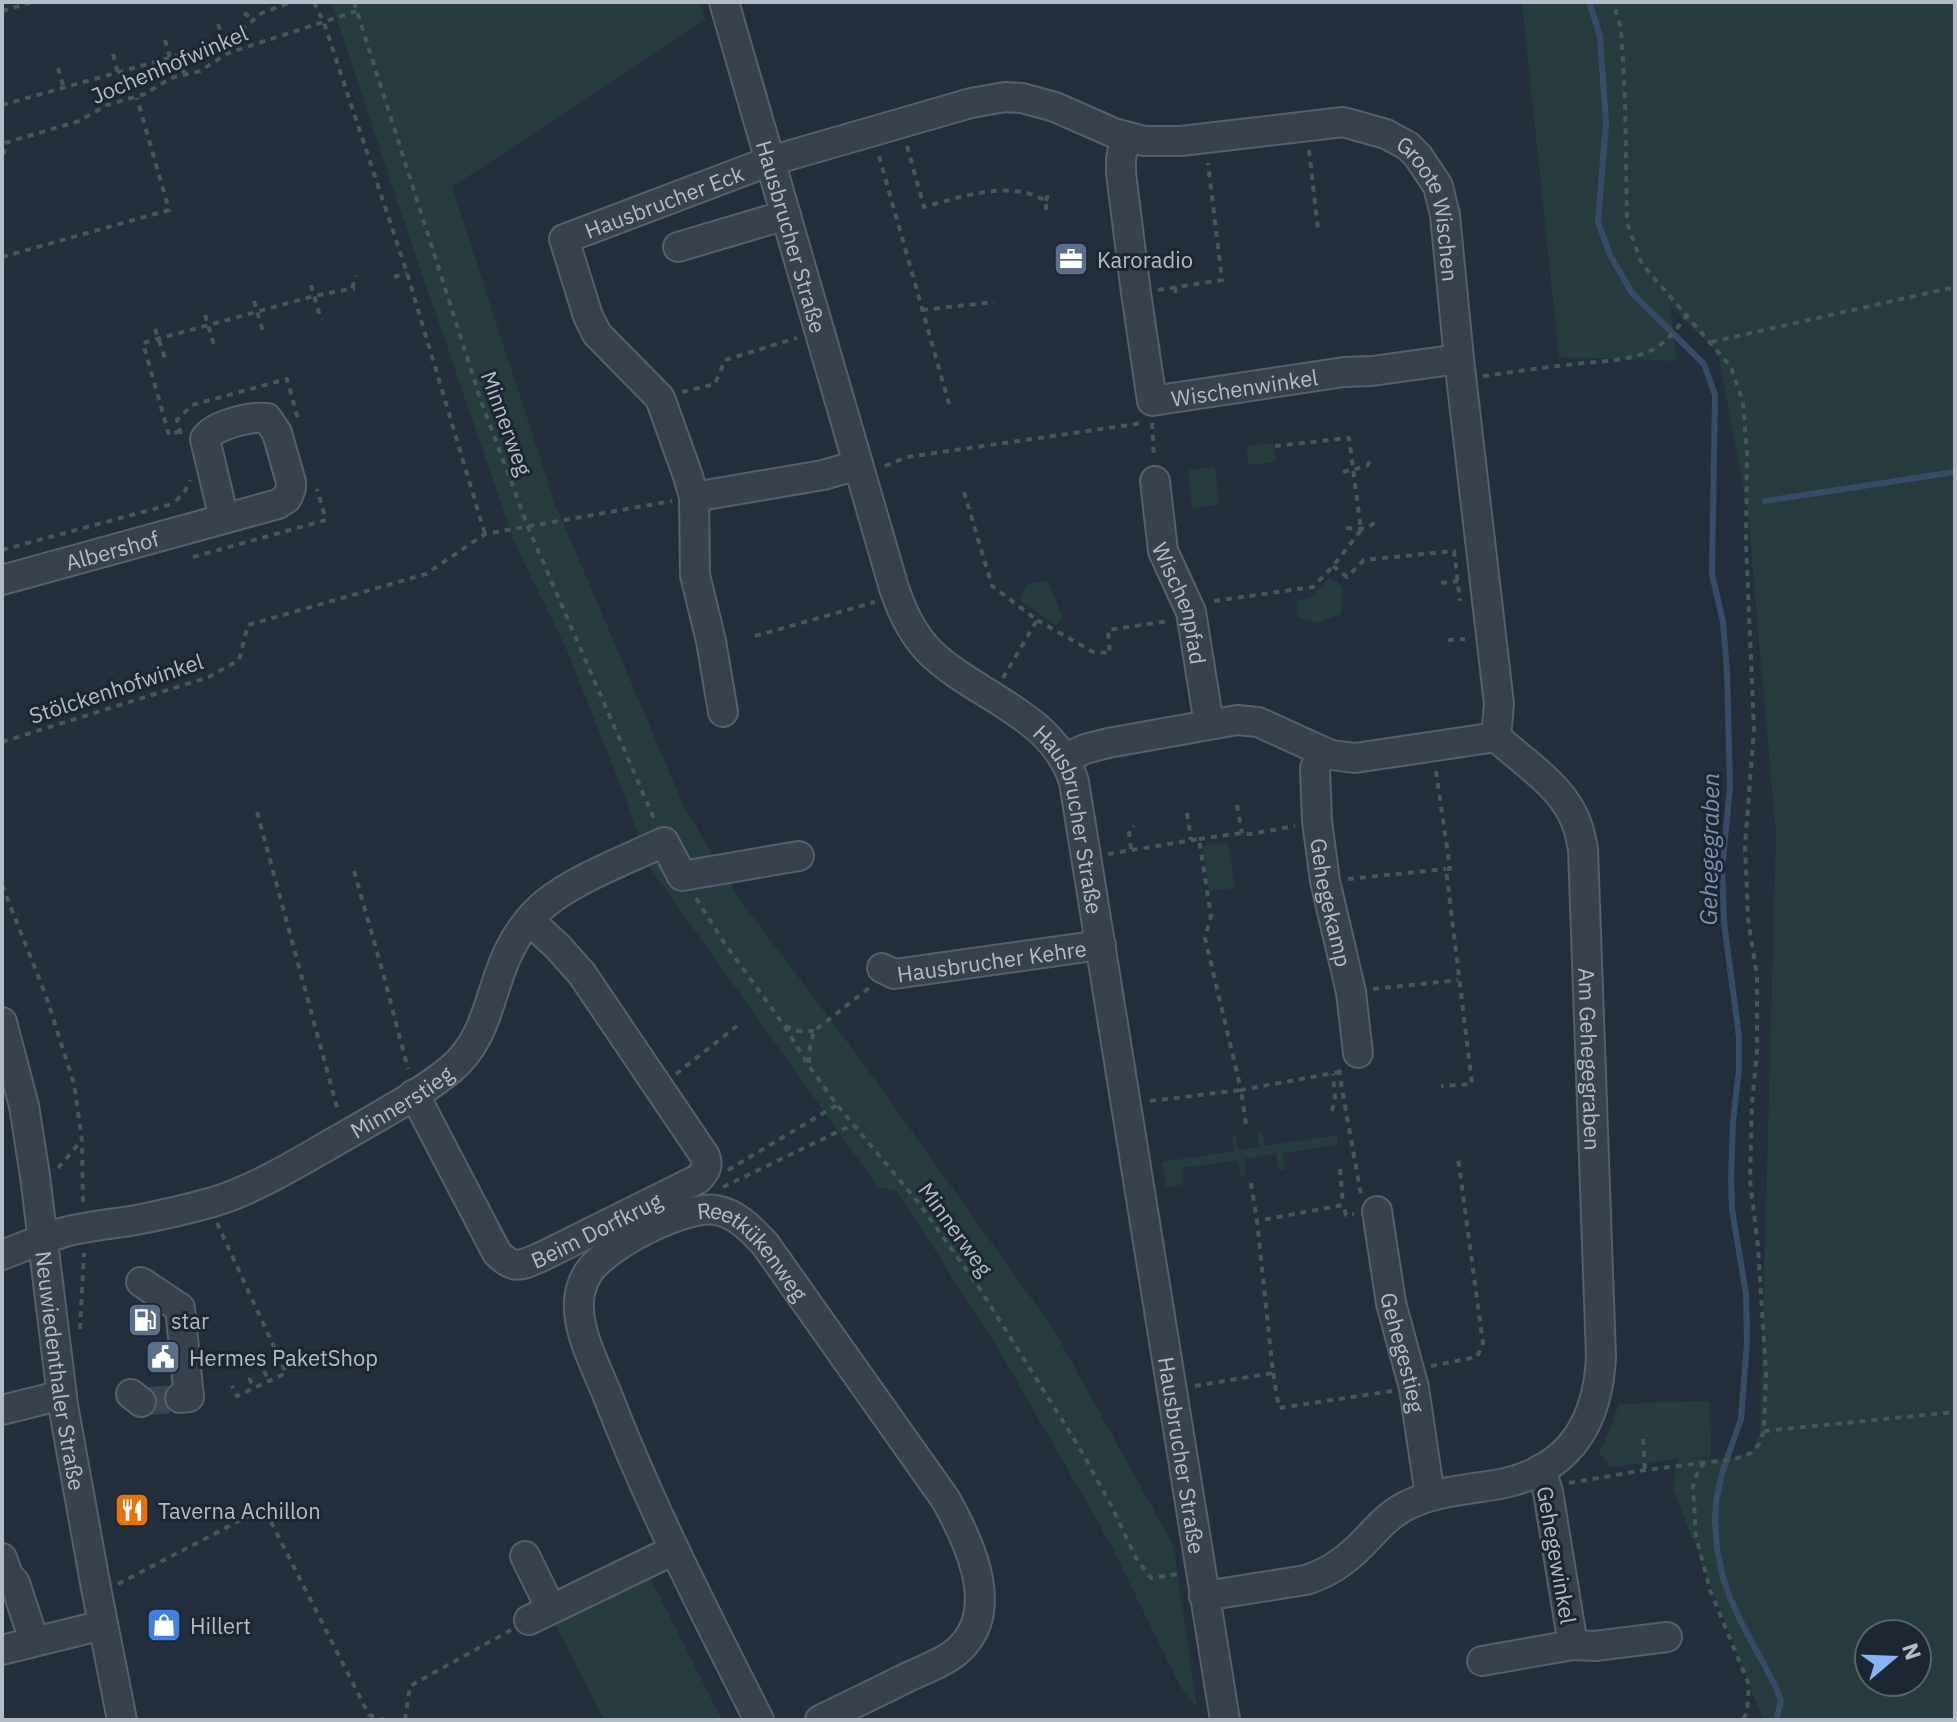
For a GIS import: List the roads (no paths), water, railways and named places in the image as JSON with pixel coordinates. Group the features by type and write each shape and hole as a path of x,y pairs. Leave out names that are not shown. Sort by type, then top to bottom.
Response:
{"street":[{"name":"Hausbrucher Straße","path":"724,2 896,596 913,632 929,651 955,672 1029,720 1054,744 1074,782 1225,1720"},
{"name":"Groote Wischen","path":"770,161 971,103 1005,97 1055,107 1125,137 1144,141 1181,141 1343,122 1386,134 1408,146 1432,175 1442,201 1499,704 1496,737"},
{"name":"Wischenwinkel","path":"1125,137 1121,173 1152,401 1344,372 1460,369"},
{"name":"Hausbrucher Eck","path":"723,712 711,641 695,575 694,497 660,398 597,334 588,316 564,239 770,161"},
{"path":"678,247 786,215"},
{"path":"694,497 823,475 858,465"},
{"name":"Wischenpfad","path":"1155,481 1163,551 1191,615 1209,724"},
{"name":"Albershof","path":"2,580 190,543 224,519"},
{"path":"1064,759 1108,743 1237,720 1258,722 1342,757 1369,758 1496,737"},
{"name":"Am Gehegegraben","path":"1202,1584 1306,1580 1319,1576 1351,1555 1395,1512 1430,1496 1544,1478 1580,1434 1591,1413 1600,1376 1600,1325 1583,849 1572,812 1559,793 1496,737"},
{"name":"Gehegekamp","path":"1322,751 1315,768 1317,821 1325,881 1351,992 1343,1067"},
{"name":"Minnerstieg","path":"2,1255 84,1228 208,1203 249,1187 304,1160 414,1094 452,1068 473,1044 509,951 529,920 560,893 664,842 682,876 799,856"},
{"name":"Beim Dorfkrug","path":"414,1094 497,1253 513,1264 521,1266 541,1257 698,1179 704,1173 705,1156 582,974 529,920"},
{"name":"Hausbrucher Kehre","path":"882,968 894,974 1101,945"},
{"name":"Neuwiedenthaler Straße","path":"2,1022 7,1061 24,1106 62,1395 108,1586 103,1625 122,1720"},
{"name":"Reetkükenweg","path":"759,1720 631,1456 588,1347 579,1310 579,1297 588,1273 603,1255 683,1214 705,1210 736,1218 765,1244 946,1500 958,1523 980,1588 977,1618 966,1643 940,1662 820,1720"},
{"name":"Gehegestieg","path":"1370,1212 1412,1378 1430,1496"},
{"path":"141,1282 180,1308 189,1397 180,1398"},
{"path":"2,1410 62,1395"},
{"name":"Gehegewinkel","path":"1482,1661 1573,1645 1544,1478"},
{"path":"525,1556 540,1614 674,1550"},
{"path":"2,1558 8,1575 15,1583 34,1641"},
{"path":"2,1650 103,1625"},
{"path":"1573,1645 1595,1646 1667,1637"}],"waterway":[{"name":"Gehegegraben","path":"1589,2 1600,36 1606,123 1598,222 1611,257 1632,293 1704,364 1715,395 1712,574 1723,622 1730,787 1722,870 1724,922 1739,1037 1733,1122 1732,1209 1746,1294 1747,1342 1741,1419 1722,1473 1715,1520 1717,1548 1730,1598 1781,1701 1776,1720"},
{"path":"1765,501 1955,472"}],"tunnel":[{"path":"141,1402 180,1398"}],"place":[{"name":"Karoradio","path":"1071,259"},
{"name":"star","path":"145,1320"},
{"name":"Hermes PaketShop","path":"163,1357"},
{"name":"Taverna Achillon","path":"132,1510"},
{"name":"Hillert","path":"164,1625"}]}
